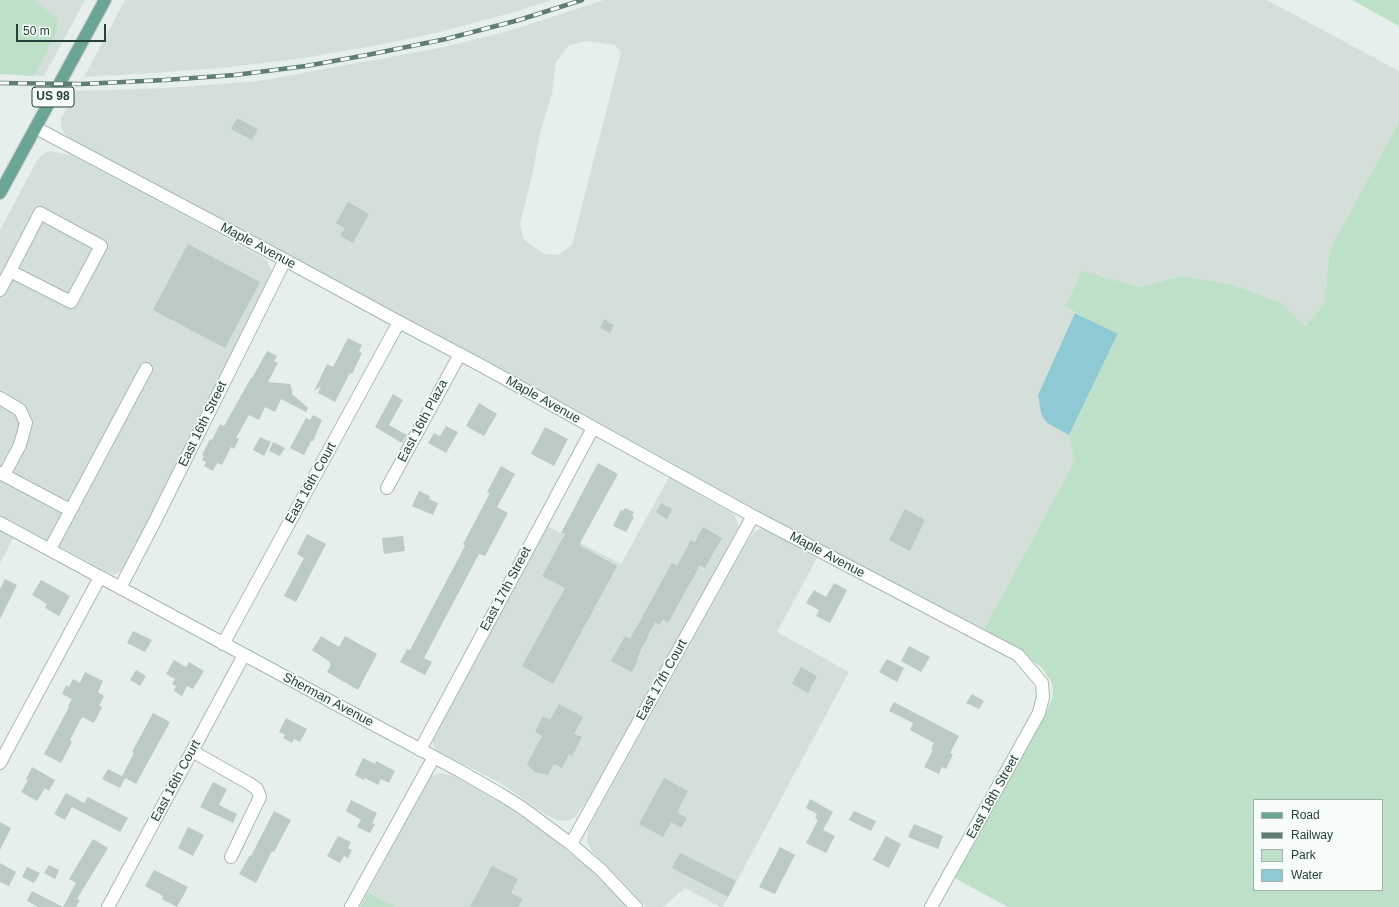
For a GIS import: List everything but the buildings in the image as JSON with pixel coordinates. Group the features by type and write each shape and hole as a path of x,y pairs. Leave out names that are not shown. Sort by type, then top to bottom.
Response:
{"main road":[{"name":"US 98","path":"0,193 105,0"}],"street":[{"name":"Maple Avenue","path":"36,128 460,354 753,516 1018,656 1042,683"},
{"path":"0,290 40,213 101,246 71,302 10,271"},
{"name":"East 16th Street","path":"120,588 164,504 285,260"},
{"name":"East 16th Court","path":"224,644 399,322"},
{"name":"East 16th Plaza","path":"387,488 460,354"},
{"path":"50,550 146,369"},
{"path":"0,398 20,410 26,423 20,445 2,474 70,510"},
{"name":"East 17th Street","path":"420,750 593,428"},
{"name":"East 17th Court","path":"571,844 753,516"},
{"name":"Sherman Avenue","path":"1,525 434,757 500,794 571,844 606,874 636,907"},
{"path":"0,763 100,577"},
{"name":"East 16th Court","path":"110,907 192,750 244,655"},
{"name":"East 18th Street","path":"931,907 1039,713 1043,697 1042,683"},
{"path":"192,750 250,784 257,790 260,797 231,857"},
{"path":"351,907 434,757"}],"shaded area":[{"path":"0,0 85,0 44,76 0,74"},
{"path":"125,0 552,0 511,13 436,33 379,45 303,58 230,67 84,77"},
{"path":"604,0 1267,0 1399,71 1399,122 1330,249 1324,304 1305,326 1281,303 1181,276 1140,287 1082,272 1065,307 1075,313 1038,395 1041,413 1047,423 1069,435 1074,462 982,633 756,511 628,439 73,141 64,133 61,127 61,119 76,91 167,88 259,81 440,48 512,30","holes":["586,41 615,45 621,53 572,245 558,255 544,254 524,240 520,224 532,176 540,133 552,94 556,62 568,46"]},
{"path":"51,151 73,156 263,258 267,261 272,272 272,280 123,570 114,575 0,515 0,230 39,157"},
{"path":"669,477 732,513 735,516 738,525 736,537 601,778 576,816 568,821 557,820 543,813 502,784 438,751 433,746 433,739 547,526 621,564"},
{"path":"759,529 765,529 817,558 777,632 849,672 723,907 720,907 685,888 663,907 646,907 592,852 587,842 588,829 748,540 754,532"},
{"path":"0,530 14,537 0,563"},
{"path":"441,773 456,777 517,813 590,869 627,907 396,907 368,892 426,784 432,776"}],"green space":[{"path":"0,0 33,0 56,17 58,30 34,76 0,74"},
{"path":"1352,0 1399,0 1399,26"},
{"path":"1399,122 1399,907 1008,907 953,877 1003,787 1045,716 1052,698 1053,689 1051,681 1041,667 1030,659 982,633 1074,462 1069,435 1118,335 1065,307 1082,271 1140,287 1181,276 1233,285 1281,303 1305,326 1324,304 1330,249"},
{"path":"368,892 396,907 360,907"}],"water":[{"path":"1075,313 1118,334 1069,435 1047,423 1041,413 1038,395"}],"railway":[{"path":"0,83 82,84 165,80 235,75 306,66 446,39 519,20 582,0"}]}
